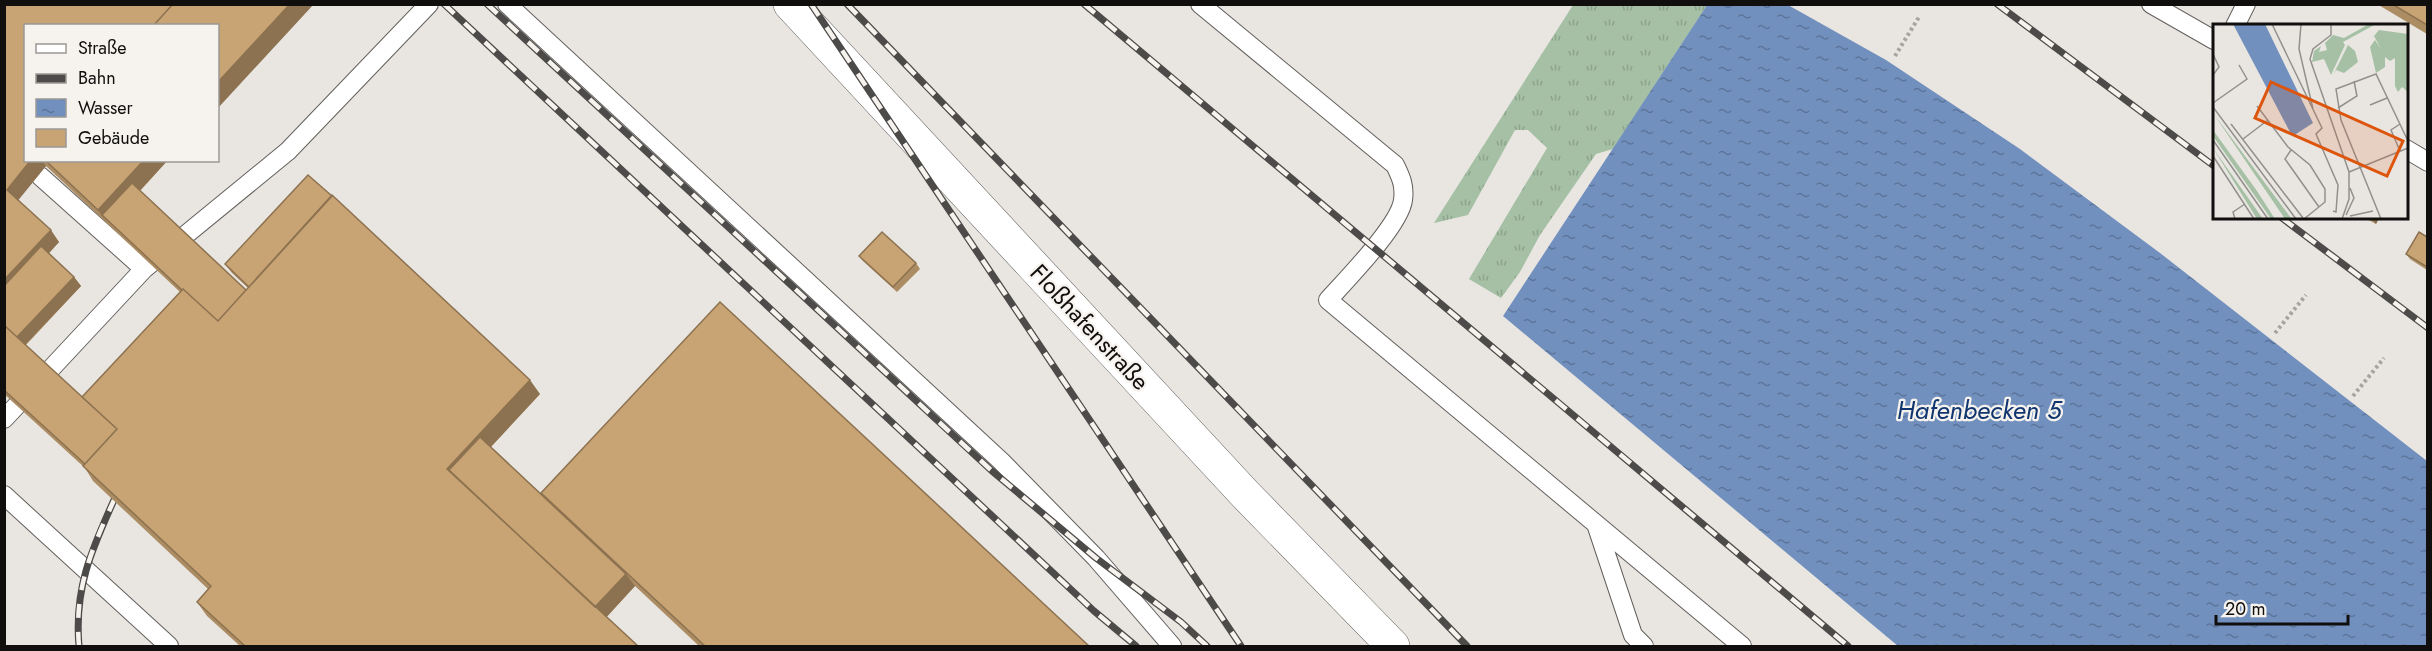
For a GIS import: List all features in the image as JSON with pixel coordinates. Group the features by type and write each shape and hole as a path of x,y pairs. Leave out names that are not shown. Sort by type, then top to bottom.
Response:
{"street":[{"name":"Floßhafenstraße","path":"789,4 1245,494 1393,646"}],"lane":[{"path":"4,419 144,269 288,151 429,4"},
{"path":"507,4 1001,461 1096,558 1172,646"},
{"path":"1200,4 1395,165 1404,183 1404,202 1398,215 1328,300 1742,646"},
{"path":"2151,4 2213,38"},
{"path":"2236,24 2246,4"},
{"path":"2408,150 2427,162"},
{"path":"40,176 144,269"},
{"path":"4,495 169,646"},
{"path":"1595,523 1633,635 1644,646"}],"path":[{"path":"1895,56 1919,17"},
{"path":"2275,333 2306,295"},
{"path":"2353,396 2384,358"}],"green space":[{"path":"1573,5 1707,5 1613,149 1596,154 1540,235 1520,272 1501,298 1469,279 1547,148 1528,130 1515,130 1468,215 1434,223"}],"water":[{"name":"Hafenbecken 5","path":"1707,5 1788,5 1886,60 2020,149 2160,253 2427,461 2427,646 1898,646 1503,316"}],"building":[{"path":"4,4 173,4 155,24 24,24 24,162 29,162 7,190 51,230 4,280"},
{"path":"173,4 290,4 219,81 219,24 155,24"},
{"path":"2392,4 2427,4 2427,25"},
{"path":"47,162 142,162 98,210"},
{"path":"308,175 332,196 249,287 225,264"},
{"path":"132,183 246,290 218,321 102,215"},
{"path":"332,195 530,380 447,469 638,646 245,646 197,602 211,586 83,466 117,429 82,397 183,289 218,321"},
{"path":"882,232 916,263 893,287 859,256"},
{"path":"2419,232 2427,237 2427,267 2406,254"},
{"path":"41,246 74,277 17,337 4,325 4,286"},
{"path":"720,302 1089,646 705,646 541,493"},
{"path":"4,325 117,429 85,464 4,390"},
{"path":"480,437 626,574 595,607 449,470"}],"railway":[{"path":"444,4 1094,611 1136,646"},
{"path":"487,4 992,471 1096,558 1181,622 1207,646"},
{"path":"811,4 1241,646"},
{"path":"847,4 1467,646"},
{"path":"1084,4 1848,646"},
{"path":"1997,4 2213,165"},
{"path":"2283,219 2428,328"},
{"path":"79,646 79,606 86,571 114,500"}]}
